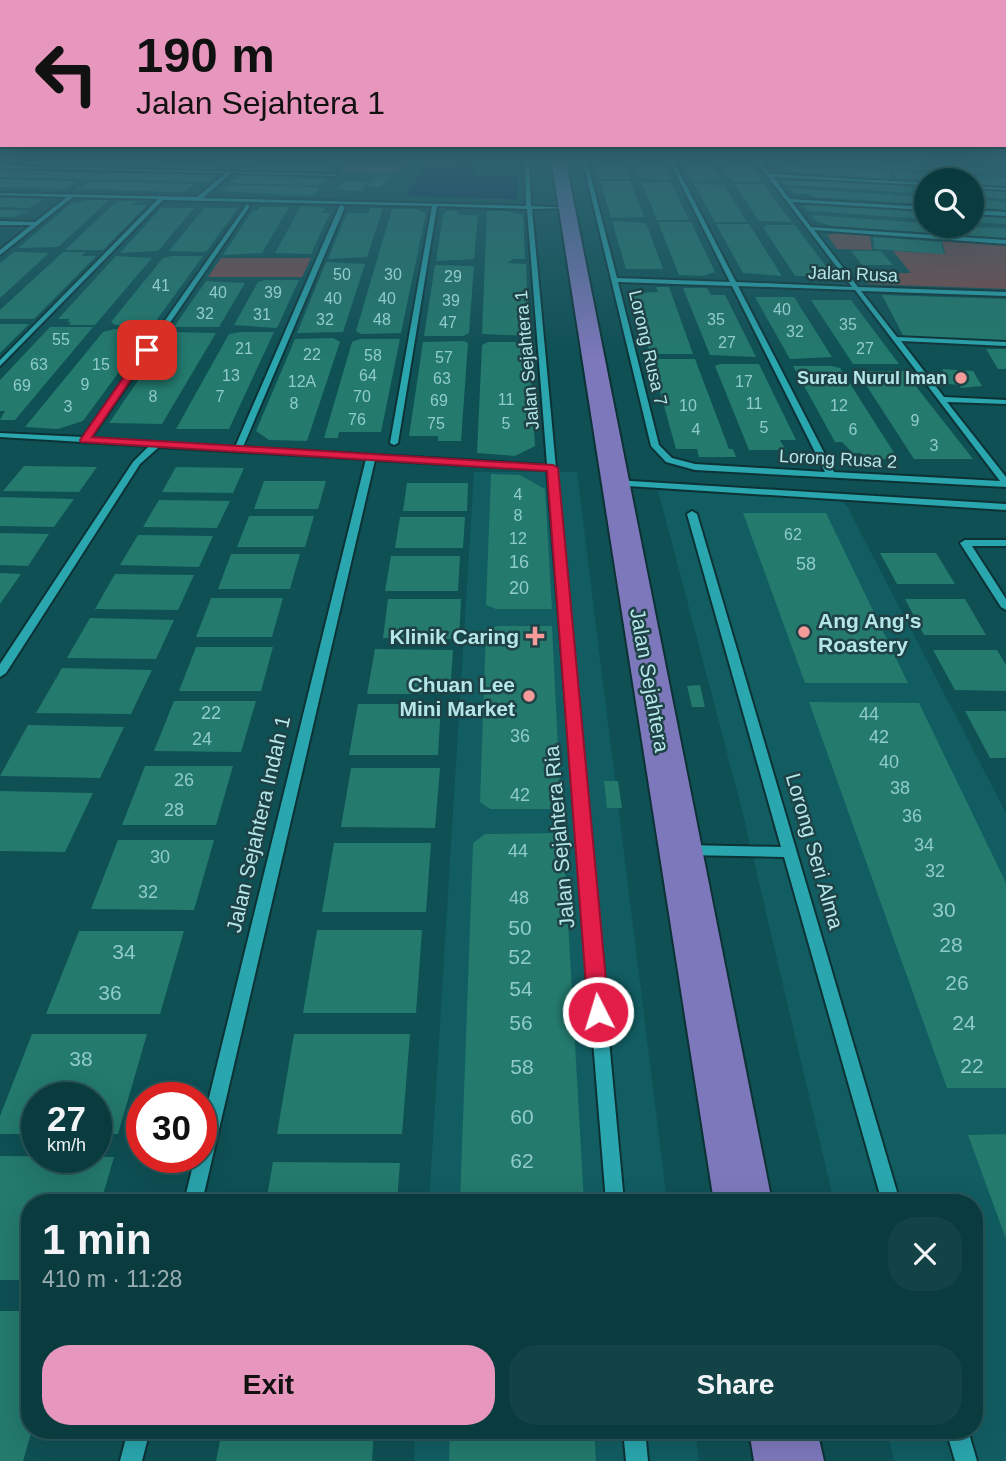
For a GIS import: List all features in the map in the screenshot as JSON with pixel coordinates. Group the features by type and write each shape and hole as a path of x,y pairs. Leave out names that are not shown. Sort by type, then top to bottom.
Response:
{"main road":[{"name":"Jalan Sejahtera","path":"569,226 742,1194"},
{"path":"785,1439 789,1461"}],"street":[{"path":"0,253 33,226"},
{"path":"0,364 134,226"},
{"path":"85,440 233,226"},
{"path":"238,449 334,226"},
{"path":"394,443 431,226"},
{"name":"Jalan Sejahtera 1","path":"531,226 553,468"},
{"name":"Lorong Rusa 7","path":"602,226 655,446 669,460"},
{"path":"705,226 831,474"},
{"path":"810,228 1006,242"},
{"path":"810,228 1006,484"},
{"name":"Jalan Rusa","path":"616,280 1006,294"},
{"path":"896,339 1006,344"},
{"path":"942,399 1006,402"},
{"path":"0,435 553,468"},
{"path":"0,673 137,463 157,444"},
{"name":"Jalan Sejahtera Indah 1","path":"195,1194 371,457"},
{"name":"Lorong Rusa 2","path":"669,460 695,467 1006,484"},
{"name":"Jalan Sejahtera Ria","path":"553,468 614,1194"},
{"path":"615,483 1006,507"},
{"name":"Lorong Seri Alma","path":"692,514 889,1194"},
{"path":"1006,543 965,543 1006,607"},
{"path":"680,850 790,852"},
{"path":"131,1461 137,1439"},
{"path":"635,1439 637,1461"},
{"path":"960,1439 966,1461"}],"shaded area":[{"path":"827,235 870,235 872,250 837,249"},
{"path":"942,240 1006,244 1006,289 869,284 860,273 911,273 893,251 945,254"},
{"path":"221,258 311,258 302,277 208,277"},
{"path":"474,472 577,472 666,1194 429,1194"},
{"path":"658,490 842,501 1006,813 1006,1461 894,1461 889,1439 983,1439 983,1194 832,1194 742,810"},
{"path":"415,1439 696,1439 699,1461 414,1461"}],"building":[{"path":"44,226 81,226 58,247 18,248"},
{"path":"90,226 126,226 103,250 65,250"},
{"path":"144,226 179,226 158,251 120,253"},
{"path":"189,226 225,226 206,252 169,251"},
{"path":"242,226 278,226 262,253 223,255"},
{"path":"290,226 324,226 311,254 275,253"},
{"path":"342,226 377,226 367,257 328,259"},
{"path":"387,226 423,226 401,333 361,334 356,331"},
{"path":"441,226 477,226 474,259 436,261"},
{"path":"486,226 524,226 525,259 513,259 507,263 526,264 529,336 482,334"},
{"path":"614,226 647,226 663,269 626,269"},
{"path":"660,226 693,226 715,272 703,276 679,275"},
{"path":"717,226 750,226 782,276 743,273"},
{"path":"796,226 833,276 795,276 763,227"},
{"path":"834,226 914,226 914,232"},
{"path":"984,227 1006,228 1006,238 984,236"},
{"path":"873,237 941,242 944,254 874,249"},
{"path":"851,251 881,251 893,265 862,265"},
{"path":"14,252 49,253 0,298 0,263"},
{"path":"63,252 86,252 81,256 96,256 34,319 0,319 0,310"},
{"path":"116,256 152,258 95,325 69,325 71,322 67,322 70,319 58,319"},
{"path":"203,256 153,325 115,325 111,322 163,258"},
{"path":"326,262 365,264 343,332 297,333"},
{"path":"435,265 474,266 469,333 463,336 424,336"},
{"path":"299,280 277,328 234,325 258,282"},
{"path":"206,281 245,283 219,327 174,327"},
{"path":"656,287 669,287 693,354 650,354 633,293 658,292"},
{"path":"683,288 707,288 711,295 725,295 756,357 710,355"},
{"path":"882,295 1006,299 1006,341 904,337"},
{"path":"755,297 794,297 832,357 790,359"},
{"path":"811,300 851,300 899,364 853,364"},
{"path":"0,324 29,324 0,353"},
{"path":"50,327 93,327 15,420 0,420 5,411 0,411 0,380"},
{"path":"115,329 150,330 83,421 58,429 25,427 103,332"},
{"path":"171,332 216,333 162,424 109,423"},
{"path":"274,332 229,429 176,429 229,334"},
{"path":"333,338 340,342 307,441 269,440 256,431 295,339"},
{"path":"360,339 400,339 381,432 339,432 338,438 324,438 352,342"},
{"path":"423,342 468,343 461,441 438,441 438,436 409,436"},
{"path":"488,342 529,342 535,446 515,456 477,453 482,345"},
{"path":"986,349 1006,349 1006,369 998,369"},
{"path":"651,359 695,359 729,449 733,449 736,457 699,457 697,449 676,449"},
{"path":"759,364 796,440 780,440 786,450 749,450 715,366"},
{"path":"793,366 840,368 898,459 865,459 861,453 853,453 842,442 835,442"},
{"name":"Surau Nurul Iman","path":"942,369 973,371 982,386 961,388 959,385 949,384"},
{"path":"857,371 904,371 973,459 914,459"},
{"path":"24,466 97,467 79,492 3,491"},
{"path":"176,467 244,468 233,493 162,492"},
{"path":"491,474 520,475 545,489 552,609 496,609 486,605"},
{"path":"264,481 326,481 318,509 254,509"},
{"path":"407,483 468,483 467,511 403,511"},
{"path":"0,497 74,499 54,527 0,526"},
{"path":"159,500 230,501 217,528 143,527"},
{"path":"743,513 826,513 908,683 805,683"},
{"path":"249,516 314,516 305,547 237,547"},
{"path":"400,517 465,517 463,548 395,548"},
{"path":"0,533 49,534 28,566 0,565"},
{"path":"138,535 213,536 199,567 120,565"},
{"path":"880,553 936,553 955,584 897,584"},
{"path":"231,554 300,554 290,589 218,589"},
{"path":"391,556 460,556 458,591 385,591"},
{"path":"0,573 21,574 0,604"},
{"path":"115,574 194,575 178,610 95,609"},
{"path":"211,598 283,598 272,637 196,637"},
{"path":"388,599 461,599 459,639 383,638"},
{"path":"905,599 965,599 986,635 924,635"},
{"path":"90,618 174,620 156,659 67,658"},
{"path":"497,626 552,626 561,809 490,809 480,802 486,630"},
{"path":"196,647 273,647 261,691 179,691"},
{"path":"375,649 453,650 450,694 367,694"},
{"path":"933,650 997,650 1006,665 1006,691 955,690"},
{"path":"62,668 152,670 131,714 36,713"},
{"path":"700,685 705,707 692,707 687,686"},
{"path":"174,701 256,701 241,752 154,751"},
{"path":"809,702 919,703 1006,883 1006,1088 947,1088"},
{"path":"358,704 441,704 438,755 349,755"},
{"path":"965,711 1006,711 1006,758 990,758"},
{"path":"28,725 124,727 100,778 0,776"},
{"path":"145,766 233,766 216,825 122,825"},
{"path":"351,768 440,768 435,828 341,827"},
{"path":"604,781 618,781 622,808 607,808"},
{"path":"0,791 93,793 65,852 0,851"},
{"path":"563,833 584,1194 460,1194 473,843 485,834"},
{"path":"118,840 214,840 194,910 91,909"},
{"path":"334,843 431,843 426,912 322,912"},
{"path":"317,930 422,930 416,1013 303,1013"},
{"path":"79,931 184,931 160,1014 46,1014"},
{"path":"32,1034 147,1034 133,1082 126,1082 126,1106 118,1134 112,1134 112,1082 21,1082 21,1134 0,1134 0,1116"},
{"path":"294,1034 410,1034 402,1134 277,1134"},
{"path":"1006,1134 1006,1239 968,1135"},
{"path":"0,1156 21,1156 21,1173 109,1173 103,1194 21,1194 21,1280 0,1280"},
{"path":"273,1162 400,1163 398,1194 267,1194"},
{"path":"0,1311 21,1311 21,1439 29,1439 23,1461 0,1461"},
{"path":"220,1439 373,1439 372,1461 216,1461"},
{"path":"450,1439 595,1439 596,1461 449,1461"}],"place":[{"name":"Surau Nurul Iman","path":"961,378"},
{"name":"Ang Ang's Roastery","path":"804,632"},
{"name":"Klinik Caring","path":"535,636"},
{"name":"Chuan Lee Mini Market","path":"529,696"}],"route":[{"path":"147,350 85,440 553,468 598,1012"}]}
